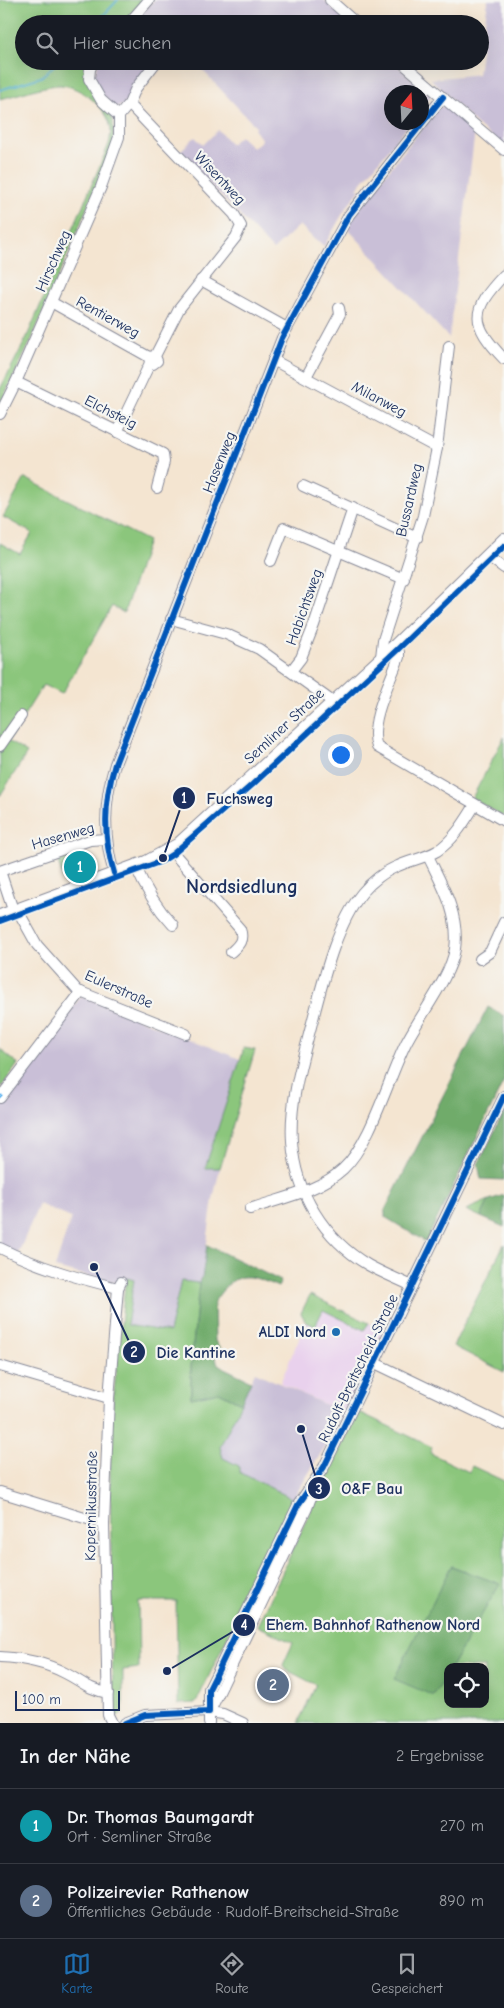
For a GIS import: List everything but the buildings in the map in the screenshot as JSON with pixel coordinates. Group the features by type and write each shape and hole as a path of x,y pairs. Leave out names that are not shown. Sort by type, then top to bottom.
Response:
{"street":[{"path":"136,15 149,0"},
{"path":"330,0 347,15"},
{"path":"91,70 88,79 92,88 106,106 119,116 129,104 136,88 150,70"},
{"path":"411,70 504,150"},
{"name":"Hasenweg","path":"114,873 107,838 107,805 111,777 122,744 273,360 287,328 348,215 443,97"},
{"name":"Wisentweg","path":"117,432 151,359 179,309 200,280 236,237 240,226 234,214 129,104"},
{"name":"Hirschweg","path":"0,414 16,382 101,187 119,137 119,116"},
{"path":"504,275 485,297 478,316 479,325 484,336 504,359"},
{"path":"200,280 287,328"},
{"name":"Rentierweg","path":"51,302 151,359"},
{"path":"306,377 340,314 339,308"},
{"name":"Bussardweg","path":"381,657 383,640 423,516 437,448 449,346"},
{"name":"Milanweg","path":"273,360 437,448"},
{"name":"Elchsteig","path":"16,382 163,454 164,462 157,488"},
{"path":"303,486 416,538"},
{"name":"Habichtsweg","path":"292,671 300,658 314,625 352,508"},
{"path":"271,561 284,528 404,578"},
{"name":"Semliner Straße","path":"0,915 135,865 170,849 333,702 488,556 504,538"},
{"path":"488,556 504,568"},
{"path":"171,619 238,639 259,649 333,702"},
{"path":"393,646 399,652 399,657 376,720 374,732 377,747 504,821"},
{"path":"0,746 21,716"},
{"path":"412,1286 368,1265 347,1251 322,1225 303,1191 294,1161 292,1140 296,1093 316,1010 336,944 351,908 372,883 394,868 439,850 454,835 475,805"},
{"name":"Hasenweg","path":"0,871 90,840 107,838"},
{"path":"170,849 240,928 242,938 240,944 231,952"},
{"path":"250,1209 327,1181 348,1164 361,1146 406,1042 452,960 455,948 456,932 452,907 428,856"},
{"path":"135,865 148,894 173,926"},
{"name":"Eulerstraße","path":"0,871 15,910 37,944 81,992 186,1034"},
{"path":"480,959 490,952 504,922"},
{"path":"0,1098 81,992"},
{"name":"Rudolf-Breitscheid-Straße","path":"209,1723 209,1689 216,1673 298,1505 318,1476 375,1363 504,1096"},
{"name":"Kopernikusstraße","path":"0,1248 23,1260 57,1272 120,1285 109,1398 104,1524 108,1715 112,1723"},
{"path":"375,1363 504,1425"},
{"path":"0,1377 2,1366 109,1398"},
{"path":"0,1492 104,1524"},
{"path":"0,1658 17,1658 46,1666 65,1673 90,1689 108,1693"},
{"path":"125,1723 145,1715 209,1712 223,1714 243,1723"}],"shaded area":[{"path":"154,0 324,0 340,15 140,15"},
{"path":"488,0 504,0 504,146 478,126 431,79 478,74 479,70 489,70 489,15 486,15"},
{"path":"96,70 147,70 124,105 118,107 112,106 95,85 93,79"},
{"path":"202,70 402,70 419,85 384,85 384,130 404,130 357,188 360,190 346,208 324,246 300,225 273,250 179,152 195,137 203,145 218,130 231,144 240,136 253,148 262,140 254,129 256,127"},
{"path":"445,106 475,131 449,338 348,229 348,222 421,130 429,130 429,119 438,108"},
{"path":"84,997 240,1059 205,1167 220,1168 213,1199 202,1278 199,1283 181,1281 169,1332 127,1325 134,1280 125,1285 55,1268 71,1218 39,1204 18,1254 0,1245 0,1103 80,998"},
{"path":"323,1310 364,1329 369,1323 383,1330 343,1413 280,1383 306,1322 315,1326"},
{"path":"255,1372 343,1413 293,1499 239,1472 223,1458 220,1447"}],"green space":[{"path":"0,0 144,0 132,15 15,15 15,70 91,70 113,121 114,144 31,341 0,404 0,389 26,339 109,144 111,130 103,110 96,103 81,92 65,85 43,87 0,99"},
{"path":"25,478 148,541 124,613 112,606 62,694 43,685 8,741 27,753 0,796 0,543 20,554 32,533 3,517"},
{"path":"504,737 504,817 472,798"},
{"path":"80,846 85,859 71,864 76,880 65,884 56,855"},
{"path":"488,1007 504,1016 504,1081 426,1242 385,1217 385,1210"},
{"path":"244,1048 255,1050 220,1168 205,1168"},
{"path":"0,1049 18,1064 0,1089"},
{"path":"504,1112 504,1180 481,1179 478,1164"},
{"path":"504,1195 504,1227 481,1217 489,1200"},
{"path":"489,1200 481,1217 466,1210"},
{"path":"504,1244 504,1372 453,1346"},
{"path":"207,1245 281,1281 278,1287 257,1279 242,1277 228,1284 214,1302 215,1341 221,1349 215,1355 218,1365 251,1381 241,1403 219,1392 191,1398 191,1367 199,1283 202,1278"},
{"path":"127,1278 134,1280 127,1325 169,1332 181,1281 199,1283 191,1367 191,1398 219,1392 241,1403 220,1447 223,1458 239,1466 239,1472 293,1499 196,1703 178,1704 176,1601 138,1601 139,1668 123,1670 123,1713 118,1716 113,1710 110,1469 113,1401"},
{"path":"310,1295 369,1323 364,1330 323,1310 315,1326 306,1322 301,1313"},
{"path":"359,1412 432,1447 430,1453 469,1472 472,1466 504,1481 504,1723 298,1723 316,1685 285,1669 283,1665 293,1643 258,1626 323,1483","holes":["452,1566 499,1584 453,1663 489,1663 489,1708 444,1708 444,1678 433,1696"]},
{"path":"451,1566 500,1584 453,1663 444,1663 444,1679 434,1696 394,1679"}],"waterway":[{"path":"104,15 118,0"},
{"path":"0,90 41,77 49,70"}],"cycle path":[{"path":"114,873 108,846 106,819 111,778 115,764 282,338 349,215 443,97"},
{"path":"0,921 162,861 173,854 252,785 397,650 504,546"},
{"path":"125,1723 145,1715 209,1712 209,1689 298,1505 324,1467 504,1096"}],"place":[{"name":"Fuchsweg","path":"163,858"},
{"name":"Dr. Thomas Baumgardt","path":"80,867"},
{"name":"Die Kantine","path":"94,1267"},
{"name":"ALDI Nord","path":"336,1332"},
{"name":"O&F Bau","path":"301,1429"},
{"name":"Ehem. Bahnhof Rathenow Nord","path":"167,1671"},
{"name":"Polizeirevier Rathenow","path":"273,1685"}],"district":[{"name":"Nordsiedlung","path":"242,886"}]}
